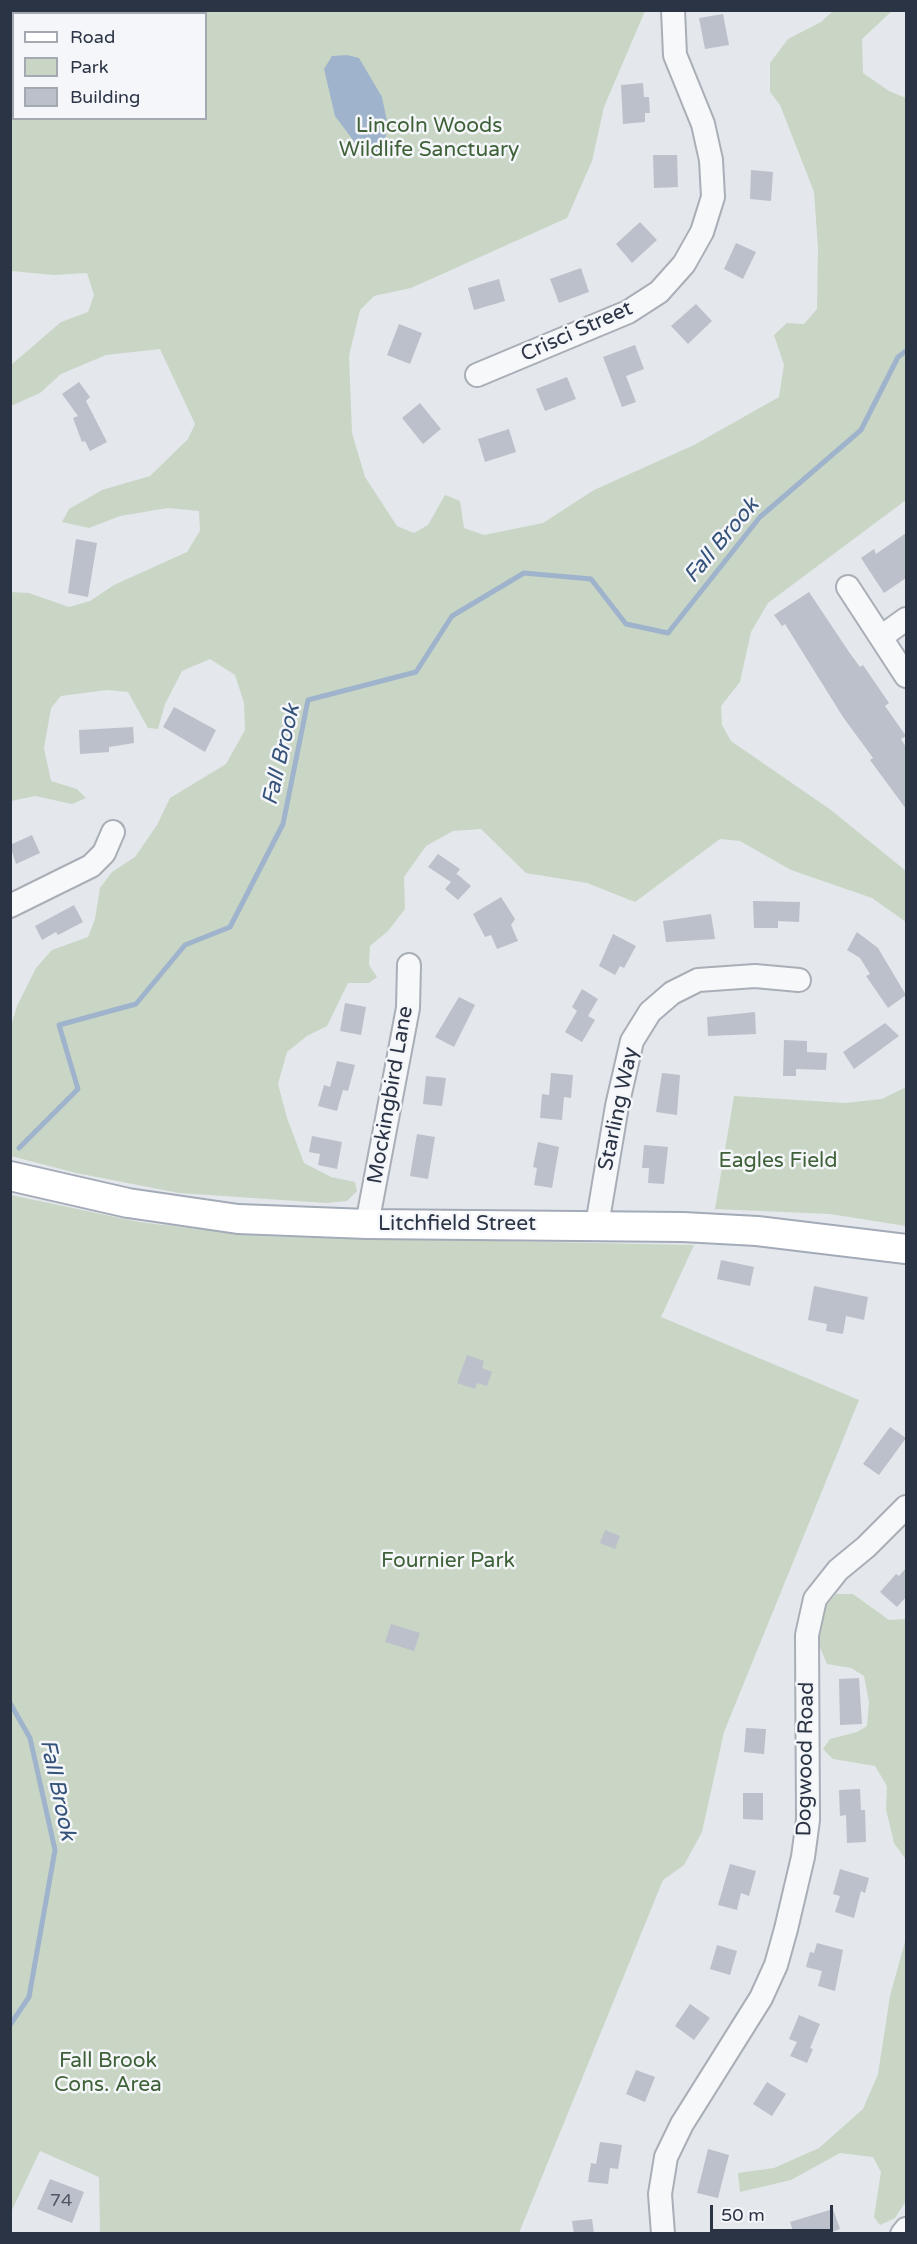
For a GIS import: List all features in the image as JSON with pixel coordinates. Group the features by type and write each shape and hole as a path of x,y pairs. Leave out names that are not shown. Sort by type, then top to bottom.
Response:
{"main road":[{"name":"Litchfield Street","path":"10,1176 128,1203 238,1219 367,1224 597,1225 757,1231 906,1249"}],"street":[{"name":"Crisci Street","path":"477,375 628,312 659,292 684,264 702,232 712,197 711,160 703,124 675,55 673,10"},
{"path":"848,587 906,676"},
{"path":"881,637 906,619"},
{"path":"10,906 91,866 104,852 113,832"},
{"name":"Mockingbird Lane","path":"367,1224 408,1008 409,965"},
{"name":"Starling Way","path":"597,1225 617,1106 632,1041 650,1012 672,993 698,980 755,976 799,980"},
{"name":"Dogwood Road","path":"663,2234 660,2194 666,2157 682,2124 760,1998 776,1965 786,1929 803,1857 808,1820 807,1635 815,1599 838,1570 866,1547 906,1507"},
{"path":"902,2234 906,2229"}],"green space":[{"name":"Lincoln Woods Wildlife Sanctuary","path":"11,11 645,11 604,107 592,161 567,218 411,288 374,296 360,310 349,356 352,433 365,477 397,526 414,533 428,525 445,495 460,501 464,528 484,535 543,523 594,490 694,445 779,397 784,365 774,335 787,323 804,324 817,309 818,248 814,192 780,105 770,92 770,63 788,39 821,22 833,11 892,11 862,39 863,73 889,91 906,98 906,500 768,603 751,632 740,682 721,706 722,725 731,741 831,810 906,871 906,922 872,898 791,870 740,841 720,839 635,902 587,883 526,873 481,829 453,831 426,846 404,877 405,909 388,931 370,946 369,965 377,977 369,983 348,983 327,1026 307,1036 287,1052 278,1084 287,1118 304,1163 331,1177 355,1182 357,1191 347,1201 326,1203 179,1193 76,1173 11,1156 11,1026 17,1006 36,968 52,950 88,937 95,919 100,888 112,872 135,857 157,825 170,798 226,764 245,730 244,703 235,675 210,659 182,671 165,704 158,729 148,728 128,692 107,690 61,696 51,708 44,748 51,781 77,789 86,798 72,804 35,796 11,801 10,592 29,593 69,607 90,601 114,585 187,552 200,531 199,511 168,508 120,516 89,528 62,522 69,509 102,490 150,476 188,439 195,424 160,349 106,355 61,374 40,393 11,406 11,365 61,322 88,312 94,295 87,273 54,275 11,271"},
{"name":"Eagles Field","path":"906,1087 906,1226 830,1214 715,1209 734,1096 845,1103 882,1099"},
{"name":"Fournier Park","path":"11,1195 139,1222 257,1236 694,1245 661,1317 859,1400 724,1732 702,1832 684,1865 663,1880 519,2233 100,2233 99,2177 40,2151 11,2212"},
{"path":"836,1594 853,1594 889,1620 906,1619 906,1860 894,1843 886,1809 887,1786 875,1766 833,1759 823,1749 830,1739 857,1732 867,1726 869,1702 864,1676 851,1668 827,1664 818,1643 821,1612"},
{"path":"906,1938 906,2201 895,2218 880,2225 874,2217 881,2172 873,2157 840,2153 791,2180 740,2192 738,2173 774,2168 819,2148 863,2109 878,2074 890,1996"}],"water":[{"path":"347,55 359,58 382,97 387,121 384,156 372,158 365,156 335,116 324,69 332,56"}],"building":[{"path":"723,14 729,45 705,49 699,18"},
{"path":"643,83 644,97 649,97 650,113 645,113 645,122 623,124 621,85"},
{"path":"653,155 677,155 678,187 654,188"},
{"path":"751,170 773,172 771,201 750,199"},
{"path":"640,222 657,240 632,263 616,244"},
{"path":"736,243 756,252 743,279 724,269"},
{"path":"581,268 589,292 559,303 550,279"},
{"path":"499,279 505,301 474,310 468,288"},
{"path":"696,304 712,321 688,344 671,326"},
{"path":"399,324 422,333 410,364 387,355"},
{"path":"635,345 644,369 626,376 636,402 622,407 603,357"},
{"path":"567,377 576,399 545,411 536,389"},
{"path":"79,382 90,397 86,401 107,442 90,451 85,441 82,442 73,418 78,416 62,394"},
{"path":"420,403 441,429 423,444 402,418"},
{"path":"509,429 516,452 485,462 478,439"},
{"path":"906,533 906,578 884,593 861,558 874,549 876,554"},
{"path":"76,539 97,543 88,597 68,593"},
{"path":"809,592 849,652 860,667 863,665 889,703 885,706 906,736 901,739 906,747 906,809 870,760 873,758 843,717 785,624 782,626 774,615"},
{"path":"174,707 216,730 205,752 163,727"},
{"path":"133,727 134,743 109,747 109,752 80,754 79,730"},
{"path":"32,835 40,853 16,864 10,845"},
{"path":"438,854 460,869 455,876 457,874 471,886 458,900 445,889 451,882 428,867"},
{"path":"501,897 515,919 511,925 518,941 497,949 491,935 485,937 473,914"},
{"path":"753,901 800,902 799,922 778,921 778,928 754,928"},
{"path":"74,905 83,922 58,935 56,932 42,940 35,926"},
{"path":"711,914 715,939 666,942 663,921"},
{"path":"857,932 878,948 906,995 888,1008 866,976 870,974 860,958 847,950"},
{"path":"613,934 636,946 624,968 620,966 615,975 599,966"},
{"path":"582,989 598,999 588,1016 595,1020 582,1042 565,1032 577,1011 572,1007"},
{"path":"459,997 475,1005 454,1047 435,1037"},
{"path":"345,1003 366,1007 361,1035 340,1031"},
{"path":"755,1012 756,1034 708,1036 707,1017"},
{"path":"885,1023 899,1036 854,1069 843,1052"},
{"path":"784,1040 807,1041 807,1052 827,1053 826,1070 796,1069 796,1076 783,1076"},
{"path":"337,1061 355,1065 348,1091 343,1090 337,1111 318,1106 324,1085 330,1087"},
{"path":"551,1073 573,1075 571,1098 564,1097 562,1120 540,1118 542,1094 549,1095"},
{"path":"662,1073 680,1075 677,1115 656,1112"},
{"path":"426,1076 446,1078 442,1106 423,1104"},
{"path":"417,1134 435,1137 428,1179 410,1176"},
{"path":"312,1136 342,1142 337,1169 318,1165 320,1154 309,1152"},
{"path":"538,1142 559,1147 552,1188 534,1185 537,1168 533,1167"},
{"path":"644,1145 668,1147 664,1184 648,1183 649,1168 642,1168"},
{"path":"721,1260 754,1267 750,1286 717,1279"},
{"path":"814,1286 868,1297 864,1320 846,1316 843,1334 826,1331 827,1324 808,1320"},
{"path":"467,1355 484,1361 482,1368 492,1372 487,1386 477,1383 475,1389 457,1383"},
{"path":"890,1427 906,1438 879,1475 863,1464"},
{"path":"605,1530 620,1536 615,1549 600,1543"},
{"path":"906,1568 906,1597 897,1607 880,1592 896,1574 899,1576"},
{"path":"391,1624 420,1633 414,1651 385,1642"},
{"path":"859,1678 862,1724 840,1725 839,1679"},
{"path":"746,1728 766,1729 764,1754 744,1752"},
{"path":"860,1789 861,1810 865,1810 866,1842 847,1843 846,1815 840,1816 839,1790"},
{"path":"743,1793 763,1793 763,1820 743,1819"},
{"path":"730,1864 756,1871 749,1896 741,1893 737,1910 718,1905"},
{"path":"840,1869 869,1878 865,1893 861,1891 854,1918 835,1912 840,1896 833,1894"},
{"path":"817,1943 843,1950 835,1991 818,1986 822,1971 806,1967 810,1952 814,1953"},
{"path":"717,1945 737,1951 730,1975 710,1969"},
{"path":"690,2004 710,2018 694,2040 675,2026"},
{"path":"799,2015 820,2024 810,2048 813,2049 807,2063 790,2056 797,2042 789,2039"},
{"path":"636,2070 655,2077 645,2102 626,2094"},
{"path":"767,2082 786,2094 772,2116 753,2104"},
{"path":"600,2142 622,2145 618,2169 610,2168 608,2184 588,2182 591,2163 596,2164"},
{"path":"708,2149 729,2155 718,2198 697,2193"},
{"path":"50,2179 84,2192 72,2223 37,2209"},
{"path":"833,2209 840,2229 826,2234 794,2234 790,2222"},
{"path":"592,2219 594,2234 574,2234 572,2221"}],"waterway":[{"name":"Fall Brook","path":"19,1148 78,1089 59,1025 136,1004 185,945 230,927 283,824 308,700 416,672 452,616 524,573 591,579 626,624 668,633 760,517 861,430 898,357 906,351"},
{"name":"Fall Brook","path":"10,1703 30,1738 55,1850 29,1997 10,2025"}],"park label":[{"name":"Fall Brook Cons. Area","path":"108,2073"}]}
